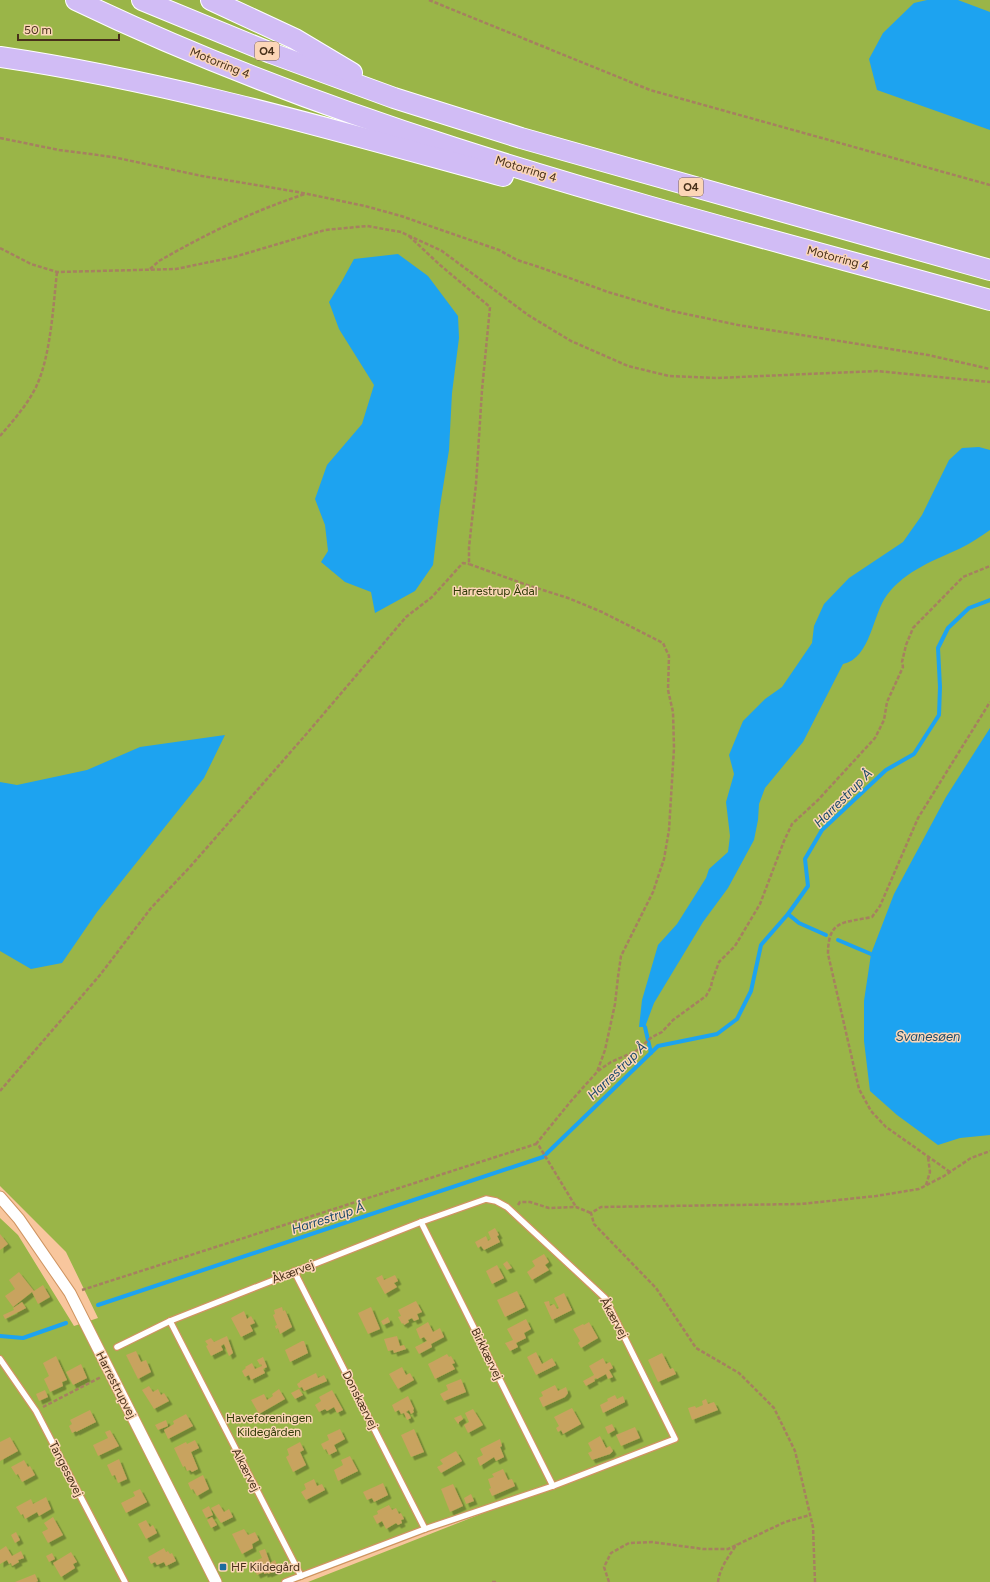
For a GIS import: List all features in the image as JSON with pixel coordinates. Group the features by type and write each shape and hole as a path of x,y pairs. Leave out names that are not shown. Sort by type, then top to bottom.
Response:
{"highway":[{"name":"Motorring 4","path":"76,0 131,27 262,80 384,125 511,165 677,213 990,300"},
{"name":"O4","path":"142,0 271,53 394,98 521,138 990,270"},
{"path":"211,0 295,39 394,98"},
{"path":"0,57 98,73 190,92 549,189 677,213"}],"street":[{"name":"Harrestrupvej","path":"0,1197 19,1220 70,1294 216,1582"}],"lane":[{"name":"Åkærvej","path":"117,1347 170,1321 294,1271 421,1222 486,1200 496,1201 507,1207 605,1298 675,1439 553,1486 425,1529 285,1582"},
{"name":"Birkkærvej","path":"421,1222 553,1486"},
{"name":"Donskærvej","path":"294,1271 425,1529"},
{"name":"Alkærvej","path":"170,1321 301,1576"},
{"name":"Tangesøvej","path":"0,1360 36,1411 125,1582"}],"path":[{"path":"429,0 650,90 990,185"},
{"path":"0,138 59,150 113,157 202,176 307,194 365,206 401,216 499,250 517,260 635,301 672,311 738,325 928,355 990,369"},
{"path":"150,270 159,261 226,225 284,201 307,194"},
{"path":"0,248 31,264 57,272 176,269 234,257 325,230 367,226 401,232 442,250 528,315 564,337 628,366 669,376 716,378 877,371 990,382"},
{"path":"409,236 440,265 490,307 482,390 476,484 469,547 469,564"},
{"path":"0,436 15,419 36,387 47,353 57,272"},
{"path":"0,1091 100,975 151,908 193,863 309,731 406,617 432,597 464,563 568,598 602,612 663,643 669,656 668,690 673,712 674,748 669,830 664,859 653,892 622,956 606,1050 597,1072"},
{"path":"70,1294 538,1145 571,1101 597,1072 611,1062 636,1051 652,1037 662,1032 673,1020 706,996 711,987 719,962 735,946 760,904 792,824 818,800 875,738 884,720 887,702 903,667 902,662 906,646 913,628 963,576 990,566"},
{"path":"950,1172 886,1127 872,1111 859,1090 828,954 828,942 834,928 843,922 872,917 880,906 918,818 990,702"},
{"path":"538,1145 576,1207"},
{"path":"591,1213 601,1207 801,1204 876,1196 919,1189 950,1172 971,1158 990,1151"},
{"path":"926,1185 930,1172 928,1156"},
{"path":"507,1207 517,1207 520,1202 530,1202 549,1208 576,1207 591,1213"},
{"path":"591,1213 594,1224 656,1288 696,1348 739,1373 774,1408 795,1451 813,1527 815,1582"},
{"path":"36,1411 110,1372"},
{"path":"608,1582 604,1567 612,1553 629,1543 652,1542 703,1550 728,1549 785,1522 810,1515"},
{"path":"718,1582 719,1575 726,1559 737,1544"}],"green space":[{"name":"Harrestrup Ådal","path":"0,0 990,0 990,1582 308,1582 682,1435 295,1582 0,1582 0,1218 18,1235 74,1326 98,1318 66,1252 0,1186"}],"water":[{"path":"927,0 958,0 990,12 990,130 877,90 869,59 883,33 914,3"},
{"path":"398,254 428,276 458,316 459,338 452,393 449,450 433,565 415,591 375,613 371,592 345,582 321,562 328,551 325,525 315,499 327,465 362,424 374,385 339,329 329,302 354,259"},
{"path":"979,447 990,450 990,530 965,546 912,572 895,586 887,595 882,603 870,635 860,654 843,664 803,742 765,788 759,804 758,820 754,840 728,888 703,922 654,1003 645,1027 639,1027 642,1000 658,945 677,924 706,878 709,869 728,852 730,836 726,802 734,774 729,755 743,721 765,699 782,687 812,643 814,626 824,604 849,578 903,542 922,515 949,460 962,448"},
{"name":"Svanesøen","path":"990,728 990,1135 960,1138 938,1145 897,1115 870,1091 864,1041 864,1001 871,954 894,894 946,797"},
{"path":"225,735 204,778 97,912 62,963 31,969 0,951 0,782 17,785 87,770 140,747"}],"building":[{"path":"495,1228 499,1235 497,1236 500,1242 484,1250 481,1246 478,1248 475,1242 486,1236 488,1241 491,1239 488,1232"},
{"path":"0,1234 8,1244 0,1250"},
{"path":"544,1254 549,1262 545,1265 549,1270 532,1280 527,1272 535,1266 532,1261"},
{"path":"507,1261 512,1268 507,1270 503,1264"},
{"path":"497,1265 504,1278 492,1284 486,1271"},
{"path":"19,1272 34,1291 43,1285 50,1297 38,1304 32,1292 13,1307 5,1296 15,1289 9,1280"},
{"path":"382,1275 384,1280 395,1275 398,1281 394,1283 397,1287 385,1294 376,1278"},
{"path":"517,1291 525,1307 505,1317 497,1300"},
{"path":"564,1293 572,1310 552,1320 544,1302 549,1301 550,1306 554,1304 557,1309 559,1308 554,1298"},
{"path":"416,1301 422,1312 417,1314 419,1319 414,1321 412,1318 404,1325 403,1323 402,1324 398,1317 401,1316 398,1310"},
{"path":"22,1302 26,1308 5,1319 3,1315 14,1310 13,1308"},
{"path":"282,1307 283,1311 285,1310 292,1327 280,1334 278,1328 276,1329 275,1326 277,1325 273,1315 275,1314 274,1310"},
{"path":"371,1307 380,1329 368,1334 358,1313"},
{"path":"244,1311 247,1319 251,1316 255,1323 250,1325 253,1331 241,1337 231,1318"},
{"path":"388,1317 390,1322 383,1325 381,1321"},
{"path":"526,1319 531,1329 524,1333 526,1338 516,1343 518,1347 510,1351 505,1343 513,1340 507,1329"},
{"path":"428,1322 433,1332 440,1328 444,1337 431,1344 432,1347 419,1354 415,1347 427,1341 424,1337 420,1339 416,1329"},
{"path":"589,1322 598,1338 581,1348 578,1343 580,1341 573,1329"},
{"path":"227,1336 233,1353 229,1356 224,1344 221,1346 223,1350 211,1356 206,1346 208,1345 205,1341 211,1338 214,1342"},
{"path":"397,1336 400,1346 404,1345 406,1349 394,1353 393,1350 388,1351 384,1339"},
{"path":"304,1341 308,1353 290,1362 285,1350"},
{"path":"136,1351 141,1362 146,1360 151,1372 138,1379 126,1355"},
{"path":"536,1352 542,1364 552,1358 556,1365 536,1375 527,1357"},
{"path":"662,1353 670,1369 673,1368 676,1374 658,1382 648,1360"},
{"path":"447,1354 449,1357 451,1356 455,1363 452,1364 455,1369 435,1379 428,1364"},
{"path":"56,1356 67,1380 62,1382 63,1386 50,1392 44,1379 49,1376 43,1363"},
{"path":"263,1357 267,1367 263,1369 265,1373 251,1380 249,1375 245,1377 242,1371 246,1368 245,1367 252,1363 255,1369 262,1366 257,1360"},
{"path":"603,1358 606,1364 610,1362 613,1368 609,1370 613,1377 608,1379 606,1374 594,1379 595,1381 586,1386 583,1381 594,1375 589,1366"},
{"path":"81,1364 87,1378 73,1385 66,1372"},
{"path":"402,1367 406,1375 410,1373 414,1380 398,1389 389,1374"},
{"path":"316,1373 318,1378 324,1375 327,1381 304,1391 302,1387 299,1388 297,1384 300,1381"},
{"path":"461,1379 466,1392 444,1401 440,1394 448,1390 446,1385"},
{"path":"555,1385 558,1391 566,1387 568,1393 565,1397 543,1407 539,1398 543,1396 541,1392"},
{"path":"149,1386 153,1392 158,1389 161,1395 164,1393 169,1401 154,1409 142,1390"},
{"path":"279,1389 285,1399 259,1414 251,1400 264,1394 267,1400"},
{"path":"299,1389 303,1395 295,1399 291,1393"},
{"path":"45,1390 48,1397 39,1401 36,1394"},
{"path":"332,1390 343,1410 337,1413 334,1407 327,1411 325,1409 319,1412 315,1405 321,1401 319,1397"},
{"path":"615,1395 617,1399 623,1396 625,1402 603,1413 600,1405"},
{"path":"408,1396 414,1412 411,1414 409,1410 406,1412 411,1418 407,1420 404,1413 401,1414 399,1410 395,1412 392,1405"},
{"path":"706,1399 708,1404 714,1402 718,1410 692,1420 688,1408 695,1406 696,1408 703,1405 702,1401"},
{"path":"572,1408 581,1424 563,1434 561,1430 558,1432 556,1428 559,1426 554,1417"},
{"path":"473,1409 483,1425 468,1433 464,1425 469,1422 465,1413"},
{"path":"90,1410 96,1422 72,1433 69,1426 72,1424 70,1420"},
{"path":"186,1414 193,1426 168,1439 164,1430 174,1424 173,1421"},
{"path":"461,1415 463,1419 458,1424 454,1418"},
{"path":"166,1420 168,1426 158,1430 155,1425"},
{"path":"612,1424 615,1430 608,1434 605,1427"},
{"path":"635,1427 640,1438 621,1446 616,1435"},
{"path":"340,1429 345,1439 334,1445 337,1451 329,1455 321,1444 329,1440 327,1435"},
{"path":"414,1429 424,1452 411,1457 401,1435"},
{"path":"110,1430 119,1446 98,1456 93,1445 108,1438 105,1432"},
{"path":"600,1436 606,1448 610,1446 613,1451 610,1454 592,1460 588,1453 592,1451 588,1443"},
{"path":"10,1437 18,1451 0,1461 0,1442"},
{"path":"500,1439 502,1446 500,1447 504,1457 496,1461 494,1457 480,1466 477,1458 483,1455 480,1449"},
{"path":"195,1440 199,1448 191,1452 198,1469 192,1472 190,1470 187,1471 185,1466 183,1467 174,1448 186,1442 187,1444"},
{"path":"300,1442 304,1450 300,1452 306,1465 293,1472 286,1457 289,1455 287,1449"},
{"path":"456,1451 462,1461 441,1473 437,1467 443,1464 440,1460"},
{"path":"350,1456 358,1471 338,1481 334,1470 343,1465 341,1460"},
{"path":"119,1459 127,1479 118,1483 115,1475 112,1476 107,1465"},
{"path":"24,1460 28,1467 30,1466 35,1475 22,1482 18,1474 16,1475 11,1467"},
{"path":"503,1469 508,1480 512,1479 515,1486 492,1496 489,1489 491,1488 488,1479 494,1477 492,1474"},
{"path":"203,1475 209,1489 197,1496 193,1489 191,1490 188,1483"},
{"path":"314,1479 317,1486 322,1484 325,1490 306,1500 301,1492 306,1489 304,1484"},
{"path":"383,1483 388,1495 374,1502 372,1498 367,1500 363,1492"},
{"path":"453,1484 463,1506 450,1512 441,1489"},
{"path":"140,1489 147,1502 126,1513 121,1503 135,1496 133,1492"},
{"path":"471,1494 474,1501 466,1504 464,1498"},
{"path":"46,1497 51,1509 39,1516 37,1512 25,1519 23,1514 21,1515 16,1507 31,1499 33,1504"},
{"path":"219,1504 224,1512 229,1509 233,1517 221,1523 211,1508"},
{"path":"389,1505 392,1510 396,1508 404,1519 401,1520 402,1523 398,1525 396,1523 386,1529 382,1521 377,1524 373,1516 378,1514 377,1511"},
{"path":"209,1506 213,1515 206,1518 202,1510"},
{"path":"53,1517 63,1535 48,1543 42,1532 48,1529 44,1523"},
{"path":"212,1517 217,1525 211,1528 207,1520"},
{"path":"146,1520 150,1527 153,1525 157,1533 146,1539 138,1524"},
{"path":"244,1529 248,1535 255,1532 259,1540 252,1544 253,1548 242,1554 232,1534"},
{"path":"16,1532 20,1540 15,1543 11,1535"},
{"path":"6,1546 12,1556 21,1551 24,1558 18,1560 19,1562 12,1566 7,1560 0,1564 0,1550"},
{"path":"164,1548 166,1552 168,1551 170,1554 172,1553 176,1561 166,1566 164,1562 157,1565 155,1562 151,1564 148,1557"},
{"path":"265,1549 270,1563 275,1560 279,1569 268,1574 264,1574 264,1572 257,1575 251,1563 262,1558 259,1551"},
{"path":"71,1552 77,1562 73,1564 75,1568 61,1577 53,1563"},
{"path":"52,1553 55,1559 49,1562 46,1556"},
{"path":"35,1574 38,1581 36,1582 15,1582"}],"waterway":[{"name":"Harrestrup Å","path":"98,1305 543,1157 658,1046 717,1034 737,1019 751,991 761,945 788,914 808,886 805,859 822,830 886,770 914,754 939,715 940,687 938,648 948,628 969,608 990,600"},
{"path":"788,914 799,923 826,935"},
{"path":"838,940 871,954"},
{"path":"645,1027 651,1053"},
{"name":"Harrestrup Å","path":"0,1336 23,1338 66,1323"}],"place":[{"name":"HF Kildegård","path":"223,1567"}],"park label":[{"name":"Haveforeningen Kildegården","path":"269,1425"}]}
